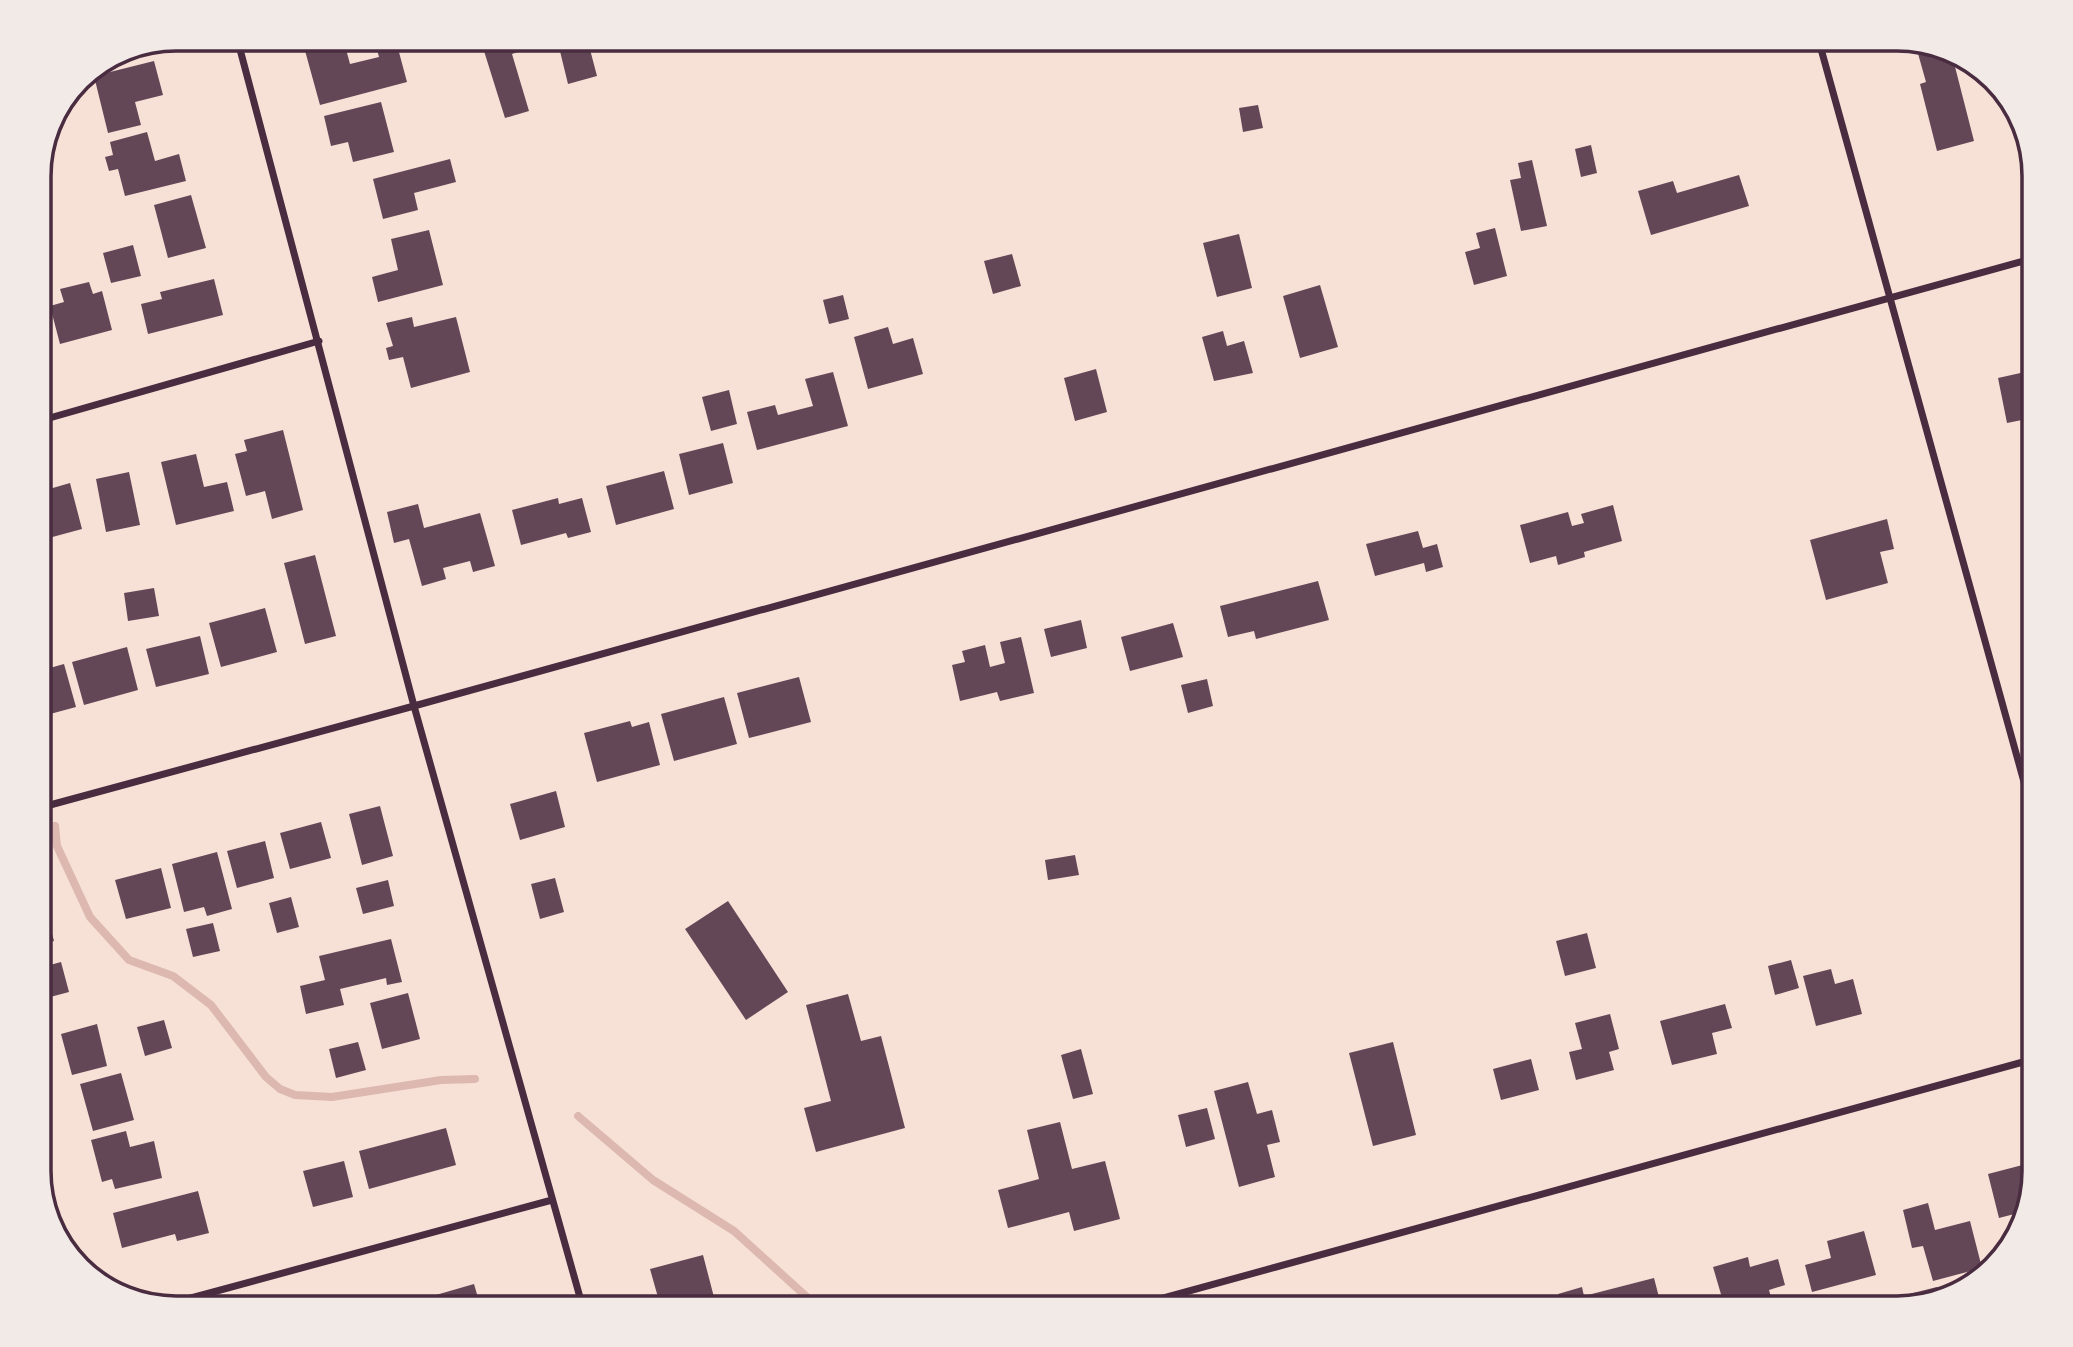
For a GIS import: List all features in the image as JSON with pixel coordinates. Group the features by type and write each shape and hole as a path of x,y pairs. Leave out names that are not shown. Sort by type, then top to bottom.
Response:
{"street":[{"path":"241,51 414,706 580,1296"},
{"path":"1822,51 2022,772"},
{"path":"51,805 2022,261"},
{"path":"51,418 319,341"},
{"path":"1171,1296 2022,1063"},
{"path":"202,1296 552,1200"}],"building":[{"path":"305,51 346,51 350,64 379,57 377,51 399,51 407,82 320,105"},
{"path":"484,51 521,51 512,54 529,111 505,118"},
{"path":"560,51 590,51 597,76 568,84"},
{"path":"1918,52 1938,57 1955,65 1974,141 1937,151 1920,84 1926,82"},
{"path":"154,61 163,95 135,102 141,125 108,133 95,80 104,73"},
{"path":"381,102 394,152 353,162 348,142 331,146 324,116"},
{"path":"1258,105 1263,128 1243,132 1239,108"},
{"path":"147,132 155,161 179,154 186,181 125,196 118,169 109,171 105,157 113,155 110,142"},
{"path":"1591,145 1597,173 1581,177 1575,149"},
{"path":"450,159 456,182 414,193 418,210 383,219 373,179"},
{"path":"1532,160 1547,226 1521,231 1510,180 1521,178 1518,163"},
{"path":"1739,175 1749,206 1651,235 1638,191 1673,181 1677,193"},
{"path":"191,195 206,248 168,258 154,205"},
{"path":"1495,228 1507,276 1474,285 1465,252 1480,248 1476,233"},
{"path":"429,230 443,285 378,302 372,277 398,270 391,239"},
{"path":"1239,234 1252,288 1217,297 1203,243"},
{"path":"133,245 141,276 111,283 103,253"},
{"path":"1012,254 1021,286 993,294 984,261"},
{"path":"214,279 223,315 148,334 141,304 162,299 160,292"},
{"path":"89,282 93,294 102,291 112,330 60,344 51,306 64,302 60,289"},
{"path":"1320,285 1338,347 1300,358 1283,296"},
{"path":"843,295 849,319 829,324 823,300"},
{"path":"412,317 414,327 456,317 470,372 411,388 403,357 389,360 386,348 393,346 386,323"},
{"path":"888,327 893,344 913,338 923,374 868,389 854,337"},
{"path":"1223,331 1227,346 1244,341 1253,373 1214,381 1202,337"},
{"path":"1096,369 1107,412 1075,421 1064,378"},
{"path":"833,372 848,426 757,450 747,412 775,405 778,415 813,406 805,379"},
{"path":"2022,373 2022,420 2007,423 1998,378"},
{"path":"729,390 737,424 711,431 702,397"},
{"path":"283,430 303,510 272,519 265,491 246,496 235,454 247,451 244,440"},
{"path":"723,443 733,483 689,495 679,454"},
{"path":"196,454 204,487 227,482 234,511 176,525 161,462"},
{"path":"664,471 674,509 616,525 606,486"},
{"path":"129,472 140,525 106,532 96,479"},
{"path":"70,483 82,529 51,537 51,489"},
{"path":"558,498 559,504 582,498 591,532 568,538 566,533 521,545 512,510"},
{"path":"418,504 424,528 480,513 495,566 473,572 470,561 443,568 446,579 422,586 409,539 394,543 387,512"},
{"path":"1613,505 1622,541 1584,552 1585,557 1558,565 1556,556 1530,563 1520,525 1568,512 1572,526 1584,523 1581,514"},
{"path":"1887,519 1894,549 1880,552 1888,583 1826,600 1810,540"},
{"path":"1418,531 1423,548 1437,544 1443,567 1426,572 1424,563 1375,576 1366,544"},
{"path":"315,555 336,636 305,644 284,563"},
{"path":"1318,581 1329,620 1256,639 1254,631 1228,637 1220,606"},
{"path":"154,588 159,616 128,621 124,593"},
{"path":"265,608 277,652 221,667 209,623"},
{"path":"1081,620 1087,648 1051,657 1044,629"},
{"path":"1173,623 1183,657 1130,671 1121,637"},
{"path":"200,636 209,674 156,687 146,649"},
{"path":"1021,637 1034,693 1000,701 997,692 960,701 952,665 965,662 962,651 985,645 990,667 1005,663 1000,642"},
{"path":"127,647 138,690 84,705 72,662"},
{"path":"64,664 76,707 51,714 51,668"},
{"path":"799,677 811,722 749,738 737,693"},
{"path":"1207,679 1213,706 1188,713 1181,685"},
{"path":"724,697 737,744 674,761 661,714"},
{"path":"630,721 632,727 649,722 660,765 597,782 584,733"},
{"path":"556,791 565,827 520,840 510,804"},
{"path":"380,806 393,856 362,865 349,814"},
{"path":"321,822 331,858 290,869 280,833"},
{"path":"265,841 274,878 237,888 227,851"},
{"path":"217,852 232,909 207,916 204,907 184,912 172,864"},
{"path":"1075,855 1079,875 1048,880 1045,860"},
{"path":"161,868 171,908 126,919 115,880"},
{"path":"555,878 564,912 540,919 531,884"},
{"path":"388,880 394,906 363,914 356,888"},
{"path":"291,897 299,927 277,933 269,903"},
{"path":"728,901 788,992 746,1020 685,929"},
{"path":"213,923 220,951 193,957 186,929"},
{"path":"1587,933 1596,968 1565,976 1556,941"},
{"path":"391,939 402,982 387,985 386,978 340,989 344,1005 306,1014 300,986 325,980 319,956"},
{"path":"1791,960 1799,988 1775,995 1768,966"},
{"path":"61,962 69,992 51,997 51,965"},
{"path":"1831,969 1835,984 1853,979 1862,1014 1816,1026 1803,976"},
{"path":"408,993 420,1039 382,1049 370,1003"},
{"path":"848,994 861,1041 881,1036 905,1128 816,1152 804,1108 831,1101 806,1005"},
{"path":"1725,1004 1732,1028 1712,1033 1717,1054 1672,1065 1660,1021"},
{"path":"1610,1014 1619,1049 1609,1052 1614,1070 1576,1080 1569,1052 1582,1049 1575,1023"},
{"path":"164,1020 172,1048 145,1056 137,1027"},
{"path":"97,1024 107,1066 72,1075 61,1034"},
{"path":"358,1042 366,1070 336,1078 329,1049"},
{"path":"1393,1042 1416,1135 1373,1146 1349,1053"},
{"path":"1081,1049 1093,1094 1073,1099 1061,1055"},
{"path":"1531,1059 1539,1090 1501,1100 1493,1069"},
{"path":"121,1073 134,1120 93,1131 80,1084"},
{"path":"1248,1082 1257,1114 1272,1110 1280,1142 1267,1145 1275,1177 1239,1187 1214,1091"},
{"path":"1207,1108 1215,1139 1186,1147 1178,1115"},
{"path":"1060,1122 1072,1169 1105,1161 1120,1219 1074,1231 1069,1212 1008,1228 998,1190 1039,1179 1027,1130"},
{"path":"446,1128 456,1165 369,1189 359,1151"},
{"path":"126,1131 130,1147 154,1141 162,1178 115,1189 112,1179 102,1182 91,1140"},
{"path":"344,1161 353,1197 313,1207 303,1171"},
{"path":"2022,1165 2021,1188 2015,1214 1999,1218 1988,1174"},
{"path":"198,1191 209,1233 177,1241 175,1234 122,1248 113,1213"},
{"path":"1928,1203 1935,1230 1970,1221 1981,1264 1973,1270 1933,1281 1923,1246 1912,1248 1903,1210"},
{"path":"1864,1231 1876,1275 1812,1292 1805,1265 1831,1258 1827,1241"},
{"path":"703,1255 714,1296 658,1296 650,1269"},
{"path":"1748,1257 1750,1267 1778,1259 1785,1285 1769,1290 1771,1296 1721,1296 1713,1267"},
{"path":"1654,1278 1659,1296 1584,1296"},
{"path":"474,1284 478,1296 432,1296"},
{"path":"1582,1287 1584,1296 1559,1296 1558,1294"},
{"path":"1937,1287 1938,1290 1914,1295 1905,1295"}],"waterway":[{"path":"55,826 57,846 90,917 129,960 173,976 211,1005 266,1077 280,1089 295,1095 332,1097 441,1080 475,1079"},
{"path":"578,1116 653,1180 734,1231 806,1296"}]}
